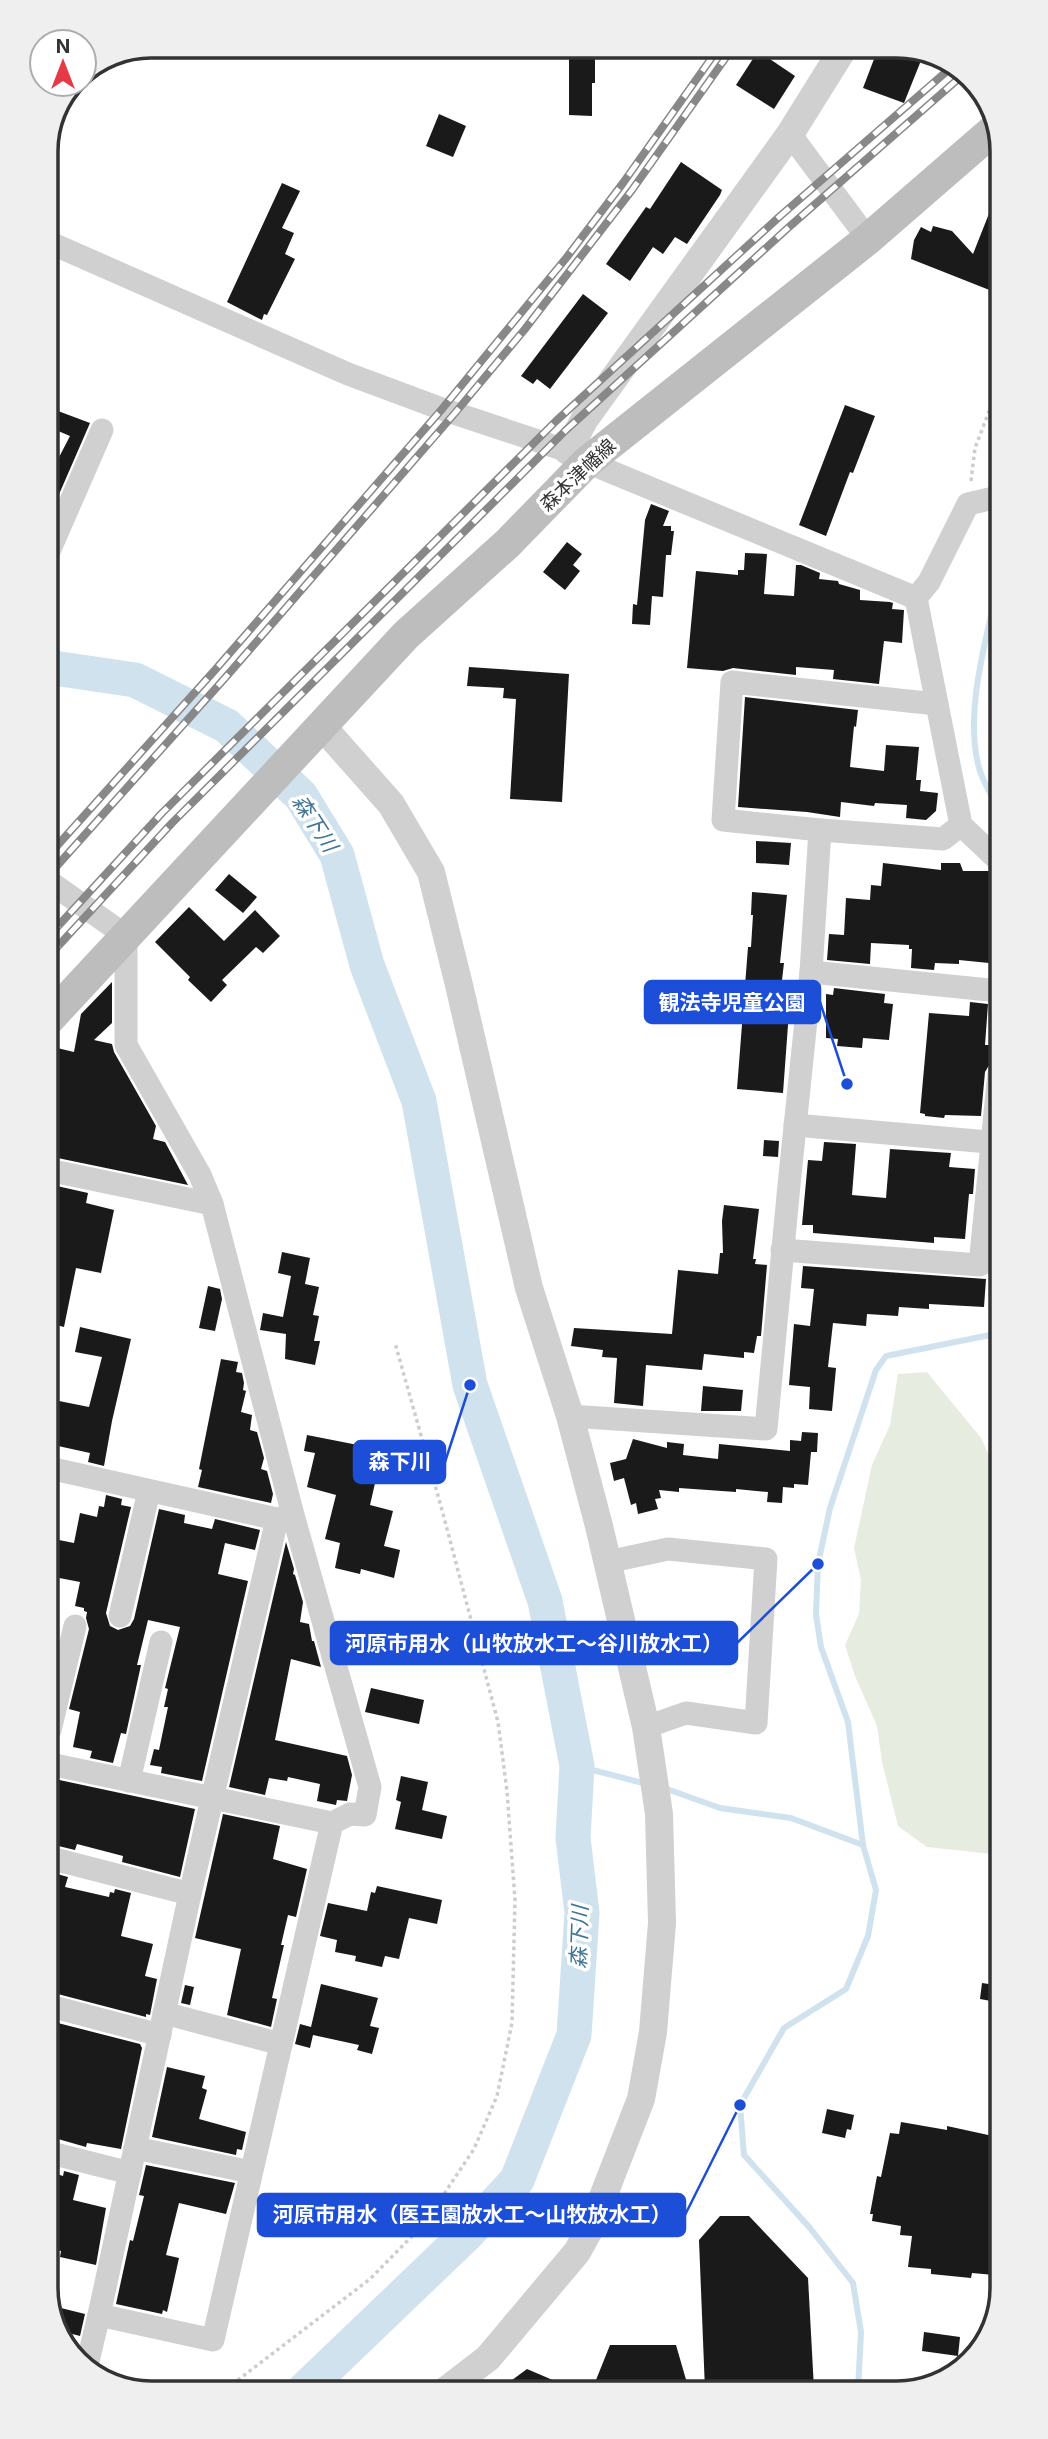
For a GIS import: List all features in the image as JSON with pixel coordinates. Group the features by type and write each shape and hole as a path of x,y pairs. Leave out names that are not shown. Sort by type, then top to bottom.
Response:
{"main road":[{"name":"森本津幡線","path":"58,1009 406,635 507,544 578,456 868,239 988,135"}],"street":[{"path":"578,456 584,420 790,134 838,58"},
{"path":"790,134 868,239"},
{"path":"58,246 348,374 578,456 916,597"},
{"path":"58,531 102,430"},
{"path":"916,597 929,582 968,504 990,499"},
{"path":"916,597 961,824 990,852"},
{"path":"936,704 732,682 723,820 820,831 943,839 961,824"},
{"path":"321,725 391,804 431,872 460,985 529,1288 569,1416 607,1562 646,1727 659,1814 662,1923 653,2032 640,2099 592,2225 577,2252 488,2358 458,2381"},
{"path":"569,1416 766,1429 811,972 820,831"},
{"path":"58,888 126,936 126,1045 200,1175 212,1204 285,1517 370,1787 365,1815 350,1814 332,1823 58,1766"},
{"path":"811,972 990,990"},
{"path":"795,1125 990,1142"},
{"path":"58,1172 212,1204"},
{"path":"782,1250 980,1265 990,1229"},
{"path":"58,1470 285,1517"},
{"path":"120,1616 149,1490"},
{"path":"89,2357 190,1894 285,1517"},
{"path":"607,1562 668,1549 766,1559 757,1723 686,1713 646,1727"},
{"path":"58,1697 75,1626"},
{"path":"129,1781 161,1642"},
{"path":"99,2315 214,2340 332,1823"},
{"path":"58,1860 190,1894"},
{"path":"58,2007 281,2043"},
{"path":"135,2148 251,2172"},
{"path":"58,2155 130,2173"}],"path":[{"path":"968,504 975,448 990,409"},
{"path":"237,2381 370,2279 424,2224 474,2149 497,2096 512,2023 515,1900 507,1791 498,1722 395,1343"}],"shaded area":[{"path":"927,1372 981,1438 990,1458 990,1854 927,1847 898,1826 882,1762 877,1726 845,1645 859,1614 861,1580 854,1548 872,1465 890,1425 898,1374"}],"building":[{"path":"569,58 595,58 592,116 569,115"},
{"path":"753,58 768,58 795,76 774,109 736,85"},
{"path":"874,58 903,58 921,61 904,103 863,88"},
{"path":"439,114 466,126 453,157 426,146"},
{"path":"681,162 722,190 720,195 687,244 675,237 663,254 653,247 630,281 606,264 646,207 650,209"},
{"path":"282,183 300,191 282,228 294,233 285,254 295,259 262,320 227,302"},
{"path":"990,211 990,290 911,259 914,240 921,227 931,232 933,226 952,231 973,254"},
{"path":"583,294 608,313 550,389 537,379 533,384 521,376"},
{"path":"845,405 875,416 826,536 799,525"},
{"path":"58,411 90,423 58,497 58,459 70,436 58,431"},
{"path":"651,504 669,511 663,526 671,526 671,531 674,531 671,555 666,555 663,597 652,596 650,625 632,624 633,604 637,605 645,520"},
{"path":"567,542 582,554 573,565 580,571 565,590 543,572"},
{"path":"745,553 767,554 764,594 794,596 796,565 801,565 820,573 819,579 838,581 839,584 860,590 860,600 890,602 893,603 892,609 904,610 902,643 884,641 879,684 833,679 834,670 796,667 796,675 733,668 723,671 687,668 696,571 738,575 738,570 744,570"},
{"path":"469,667 569,674 562,802 510,799 516,699 503,698 504,688 467,686"},
{"path":"745,697 858,710 850,767 884,771 886,745 919,747 916,780 921,780 920,791 938,793 936,811 926,820 906,818 907,805 875,803 874,806 841,802 840,817 738,807"},
{"path":"756,841 791,843 789,865 756,863"},
{"path":"883,863 941,870 941,863 960,863 963,871 990,871 990,963 959,960 959,964 935,963 934,970 911,968 912,949 909,949 909,945 871,943 870,964 827,960 829,934 844,935 846,898 870,900 871,885 881,886"},
{"path":"229,874 257,897 243,913 215,890"},
{"path":"752,892 787,895 780,963 784,963 780,997 790,998 783,1093 737,1089 748,947 751,947"},
{"path":"189,907 224,941 255,910 280,936 263,953 256,947 222,980 227,985 211,1002 155,942"},
{"path":"112,982 112,1023 94,1040 112,1044 156,1126 153,1139 165,1142 188,1185 58,1158 58,1048 74,1052 81,1014"},
{"path":"834,988 885,994 884,1003 893,1004 889,1040 863,1038 862,1048 837,1046 838,1039 826,1038 826,994 833,995"},
{"path":"970,1002 988,1004 985,1045 990,1045 990,1064 985,1072 981,1116 925,1116 920,1113 929,1013 969,1016"},
{"path":"764,1140 779,1141 778,1157 763,1156"},
{"path":"824,1142 856,1144 852,1195 886,1198 890,1149 951,1153 949,1167 975,1169 973,1194 969,1194 965,1239 934,1237 934,1243 813,1233 813,1225 802,1225 808,1160 822,1161"},
{"path":"58,1186 88,1193 86,1203 114,1210 101,1273 76,1268 64,1327 58,1325"},
{"path":"724,1205 759,1209 753,1259 756,1259 755,1264 767,1265 761,1336 757,1336 754,1353 744,1352 744,1358 704,1354 702,1370 646,1365 643,1406 614,1403 617,1358 602,1357 603,1350 571,1346 574,1328 672,1334 678,1270 718,1274 720,1253 723,1253"},
{"path":"282,1252 310,1258 305,1284 319,1287 313,1315 319,1316 314,1341 320,1341 315,1365 285,1359 286,1334 260,1330 263,1313 283,1317 291,1276 278,1273"},
{"path":"803,1266 986,1279 984,1307 929,1304 929,1309 899,1307 898,1316 867,1314 866,1326 833,1323 828,1367 836,1368 832,1411 809,1409 810,1387 789,1385 794,1324 810,1326 814,1289 801,1288"},
{"path":"208,1286 220,1289 222,1299 215,1331 199,1328"},
{"path":"80,1327 131,1339 104,1466 88,1462 90,1453 58,1446 58,1401 89,1407 102,1357 75,1352"},
{"path":"221,1359 238,1362 236,1372 242,1373 243,1390 246,1391 241,1412 252,1415 250,1430 257,1432 264,1458 261,1469 267,1471 273,1494 271,1503 198,1487 202,1470 199,1469"},
{"path":"703,1386 743,1390 741,1411 701,1411"},
{"path":"802,1432 818,1433 817,1452 811,1452 808,1485 794,1484 794,1488 783,1487 782,1503 767,1502 768,1492 679,1488 679,1492 659,1490 661,1498 655,1499 658,1509 638,1514 636,1503 631,1505 624,1478 614,1481 610,1463 626,1459 633,1439 667,1448 667,1442 684,1444 683,1455 718,1459 719,1444 790,1451 790,1440 801,1441"},
{"path":"307,1435 368,1447 362,1476 376,1479 370,1505 393,1511 384,1546 400,1550 394,1578 361,1569 360,1574 335,1568 340,1543 325,1539 336,1495 307,1487 315,1453 304,1451"},
{"path":"106,1495 122,1499 121,1505 131,1507 106,1613 110,1626 118,1630 130,1626 134,1619 159,1509 185,1515 184,1523 212,1529 215,1519 260,1530 255,1550 225,1543 218,1574 248,1581 202,1781 161,1773 162,1767 150,1765 154,1749 159,1750 168,1707 164,1707 168,1689 165,1688 180,1627 148,1620 137,1665 141,1665 126,1734 121,1733 113,1763 90,1758 92,1751 73,1747 80,1712 69,1709 89,1629 87,1612 84,1608 75,1606 80,1582 58,1578 58,1543 59,1540 74,1543 80,1513 97,1517 99,1506 104,1507"},
{"path":"286,1542 303,1602 300,1622 309,1624 321,1667 291,1659 275,1740 347,1756 352,1775 347,1801 337,1800 336,1805 317,1801 320,1784 288,1777 287,1781 269,1778 265,1795 229,1787"},
{"path":"371,1688 424,1700 419,1724 365,1712"},
{"path":"401,1776 428,1782 422,1810 447,1816 442,1839 395,1829 401,1802 396,1800"},
{"path":"58,1780 195,1809 180,1877 122,1862 123,1856 77,1844 75,1850 58,1846"},
{"path":"223,1814 280,1826 273,1859 307,1869 296,1917 288,1915 281,1945 284,1945 272,1998 277,1999 271,2027 227,2015 241,1949 195,1938"},
{"path":"58,1874 68,1877 65,1887 109,1897 110,1892 114,1893 115,1889 131,1893 121,1936 153,1944 145,1976 157,1979 150,2015 146,2014 146,2017 58,1994"},
{"path":"377,1886 442,1900 437,1924 409,1918 399,1959 385,1956 382,1967 355,1961 356,1956 335,1952 337,1940 320,1936 328,1903 367,1911 371,1892 375,1893"},
{"path":"982,1983 990,1984 990,2001 980,1999"},
{"path":"321,1984 378,1998 370,2026 379,2028 372,2054 357,2050 359,2045 313,2035 310,2048 295,2044 300,2024 311,2027"},
{"path":"185,1985 194,1987 190,2005 181,2003"},
{"path":"58,2023 140,2044 142,2048 121,2149 87,2143 86,2147 58,2139"},
{"path":"167,2067 205,2076 202,2088 207,2090 199,2119 246,2132 242,2150 237,2149 236,2155 152,2137"},
{"path":"827,2109 854,2115 851,2130 847,2129 845,2138 822,2133"},
{"path":"901,2122 947,2130 947,2126 990,2135 990,2275 972,2273 971,2278 931,2274 931,2269 908,2267 912,2236 900,2235 901,2226 872,2221 873,2214 870,2214 877,2176 881,2177 890,2133 899,2134"},
{"path":"146,2165 235,2183 226,2214 179,2203 166,2255 179,2258 167,2312 163,2310 162,2314 116,2304 130,2240 133,2241 144,2196 139,2195"},
{"path":"64,2171 79,2175 73,2200 106,2208 96,2265 60,2257 58,2174 63,2176"},
{"path":"720,2216 749,2216 808,2278 814,2381 705,2381 699,2240"},
{"path":"60,2308 85,2314 80,2336 69,2333"},
{"path":"924,2332 960,2337 958,2356 922,2351"},
{"path":"610,2345 676,2345 686,2381 596,2381"},
{"path":"527,2369 555,2381 511,2381"}],"waterway":[{"path":"990,622 978,678 974,727 975,750 980,771 990,793"},
{"name":"森下川","path":"58,669 135,680 227,726 301,796 337,855 367,965 419,1101 470,1385 545,1601 577,1766 573,1838 582,1913 574,2035 517,2180 469,2232 313,2381"},
{"path":"858,2381 861,2332 853,2283 810,2228 744,2155 740,2105 784,2028 846,1989 868,1936 876,1890 863,1845 848,1722 821,1647 816,1615 818,1564 830,1508 876,1370 886,1356 990,1335"},
{"path":"577,1766 647,1784"},
{"path":"664,1788 720,1808 791,1818 863,1845"}],"railway":[{"path":"58,845 215,670 442,409 567,257 712,58"},
{"path":"58,865 225,678 525,329 632,190 726,58"},
{"path":"58,926 162,813 556,421 779,217 946,72"},
{"path":"58,946 172,823 566,430 789,227 957,80"}],"place":[{"name":"観法寺児童公園","path":"847,1084"},
{"name":"森下川","path":"470,1385"},
{"name":"河原市用水（山牧放水工～谷川放水工）","path":"818,1564"},
{"name":"河原市用水（医王園放水工～山牧放水工）","path":"740,2105"}]}
